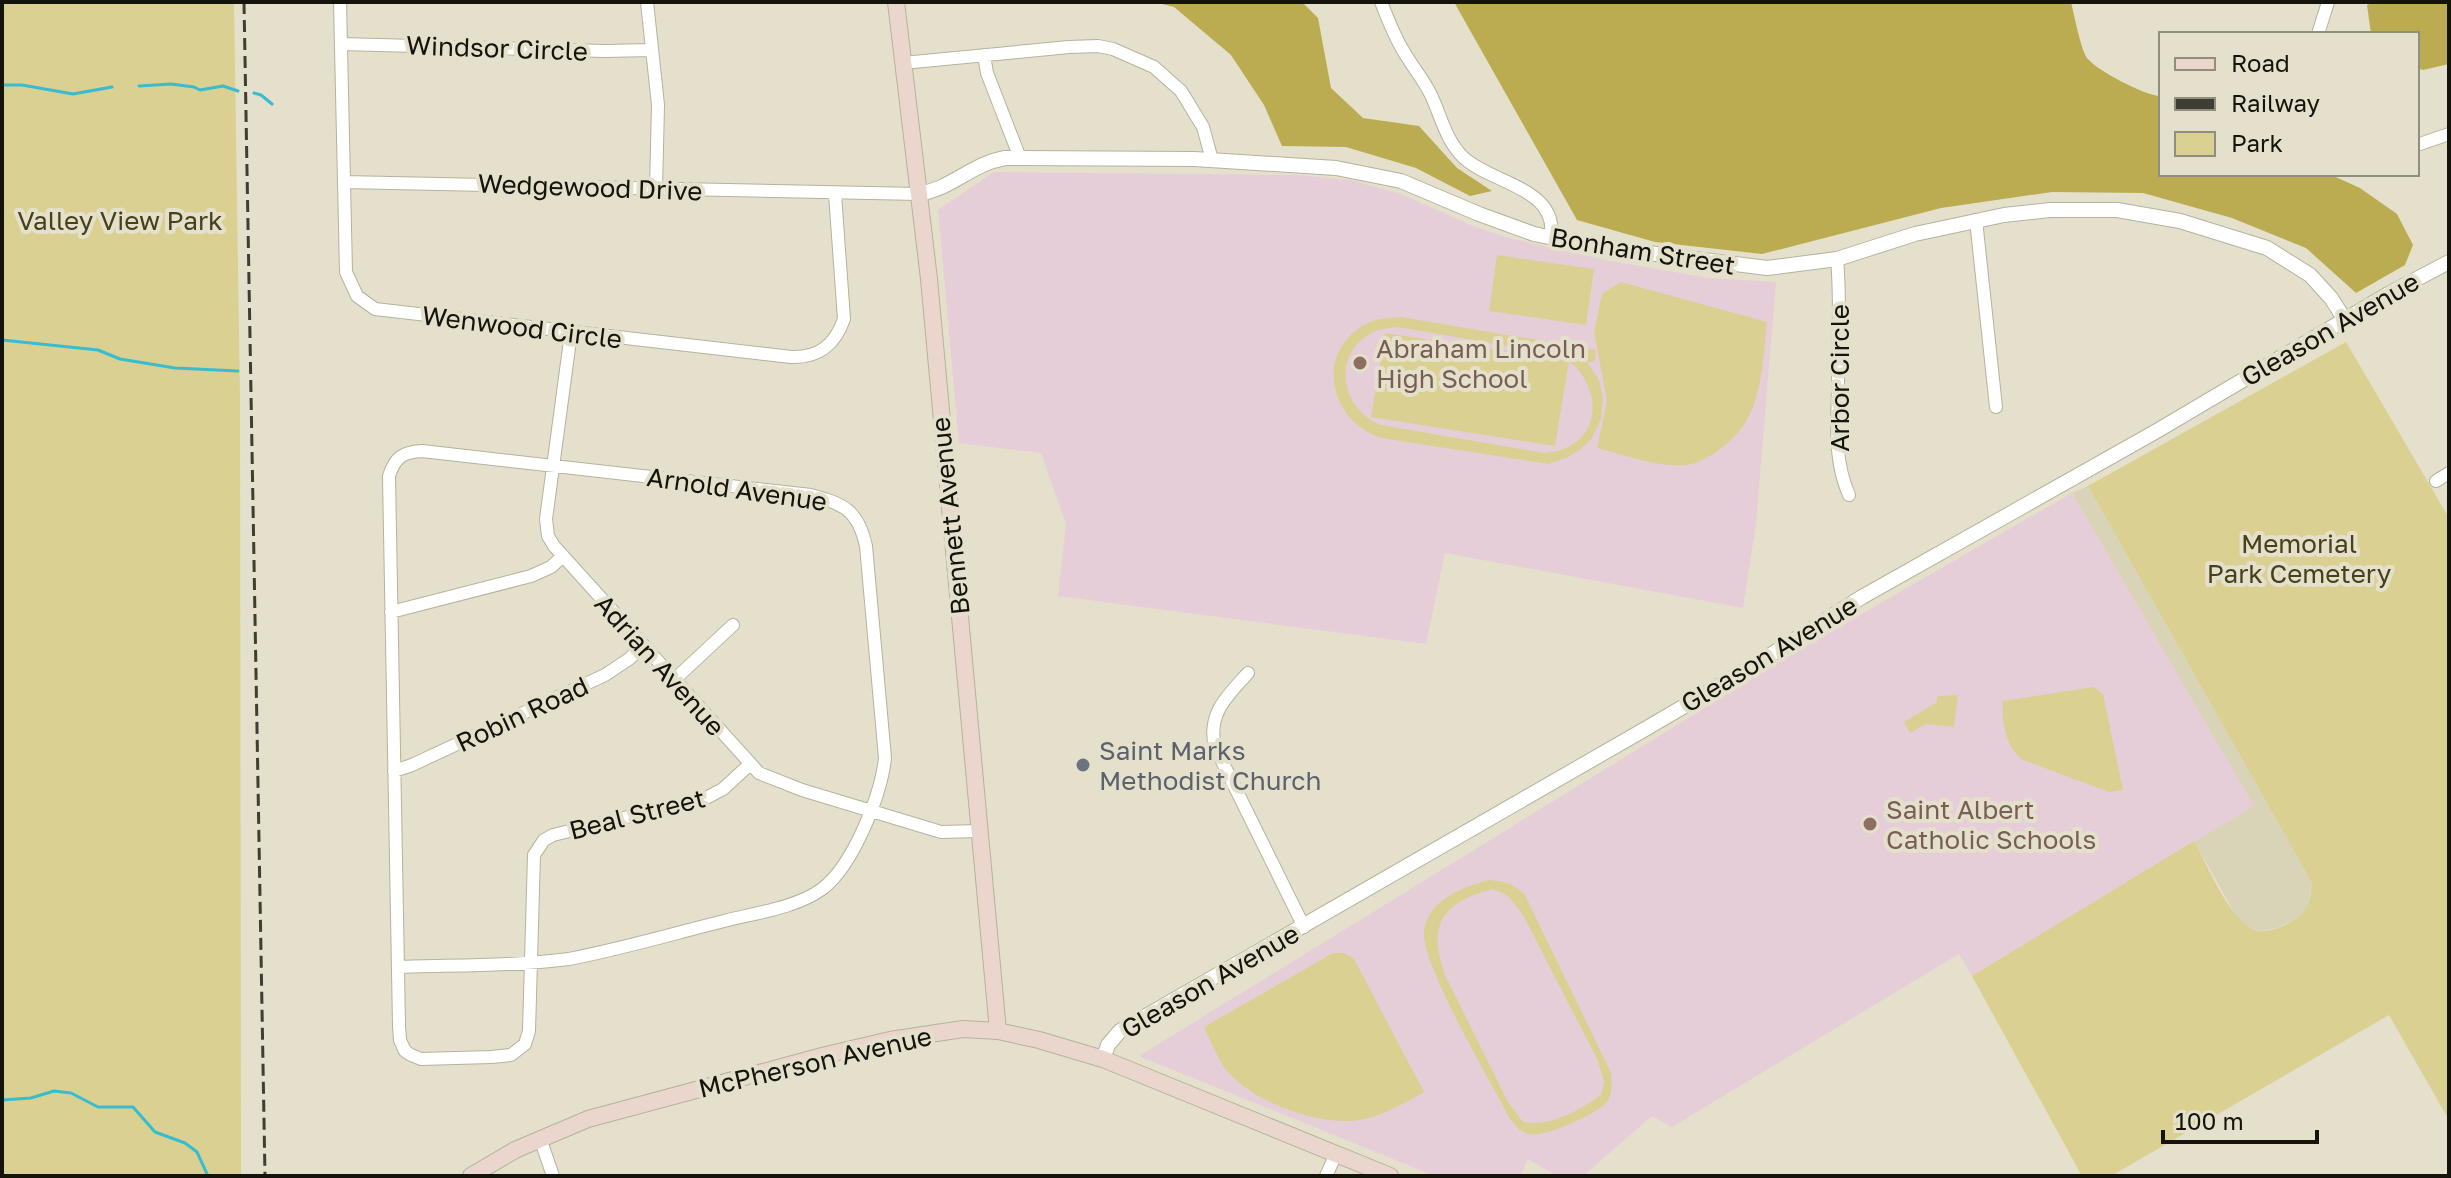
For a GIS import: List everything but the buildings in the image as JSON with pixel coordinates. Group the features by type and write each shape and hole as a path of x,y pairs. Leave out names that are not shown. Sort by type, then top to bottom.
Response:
{"main road":[{"name":"Bennett Avenue","path":"896,2 932,300 998,1031"},
{"name":"McPherson Avenue","path":"471,1176 540,1138 588,1119 890,1040 963,1029 998,1031 1103,1059 1390,1176"}],"street":[{"name":"Wenwood Circle","path":"340,2 346,272 351,287 363,302 385,311 791,357 812,356 823,350 839,333 844,319 835,194"},
{"path":"647,2 658,105 656,189"},
{"path":"1381,2 1402,50 1430,92 1452,143 1476,167 1520,188 1548,210 1554,222 1551,237"},
{"path":"2319,32 2328,2"},
{"name":"Windsor Circle","path":"341,44 652,50"},
{"path":"903,63 1098,46 1131,55 1154,67 1181,91 1203,127 1212,160"},
{"path":"984,55 987,73 1020,158"},
{"path":"2419,144 2449,134"},
{"name":"Bonham Street","path":"919,194 947,186 972,168 988,162 1020,158 1126,157 1336,168 1383,176 1500,223 1551,237 1736,266 1782,267 1837,259 1915,234 1976,220 2031,212 2117,210 2180,221 2228,234 2284,256 2321,286 2345,320"},
{"name":"Wedgewood Drive","path":"344,182 919,194"},
{"path":"1976,220 1996,407"},
{"name":"Arbor Circle","path":"1837,259 1837,443 1841,478 1849,495"},
{"name":"Gleason Avenue","path":"1103,1059 1112,1039 1120,1031 1761,661 1862,597 2449,262"},
{"name":"Adrian Avenue","path":"571,333 546,526 548,536 563,556 749,765 773,780 941,832 979,831"},
{"name":"Arnold Avenue","path":"422,451 811,495 837,502 850,512 862,530 866,546 885,758 879,791 837,874 811,896 590,955 531,962 398,967 391,612 389,476 398,458 406,452 422,451"},
{"path":"2436,481 2449,473"},
{"path":"391,612 531,576 551,567 563,556"},
{"path":"674,680 733,625"},
{"name":"Robin Road","path":"394,771 605,675 643,646"},
{"path":"1248,673 1218,708 1211,733 1215,747 1304,927"},
{"name":"Beal Street","path":"398,967 400,1040 405,1051 421,1059 511,1055 525,1044 529,1031 534,855 544,840 553,835 706,798 723,789 749,765"},
{"path":"540,1138 553,1176"},
{"path":"1326,1176 1336,1154"}],"shaded area":[{"path":"1154,2 1302,2 1318,18 1331,88 1363,118 1419,126 1457,168 1492,191 1470,196 1416,168 1346,147 1282,146 1264,105 1231,55 1174,7"},
{"path":"1454,2 2071,2 2087,58 2122,82 2159,96 2159,176 2333,176 2360,188 2397,214 2413,245 2405,265 2356,293 2306,248 2232,218 2143,193 2052,192 1941,208 1762,254 1655,242 1577,220"},
{"path":"2374,2 2449,2 2449,64 2419,69 2419,32 2371,32 2367,5"},
{"name":"Abraham Lincoln High School","path":"994,172 1297,175 1350,180 1401,194 1473,226 1509,238 1606,260 1709,278 1776,282 1756,524 1743,608 1445,553 1426,644 1058,596 1066,524 1041,453 959,443 938,210"},
{"path":"2088,486 2312,883 2307,910 2299,918 2277,928 2260,931 2246,926 2238,919 2194,841 2253,806 2072,493"},
{"name":"Saint Albert Catholic Schools","path":"2072,493 2254,806 1972,976 1959,954 1672,1127 1652,1116 1583,1176 1556,1176 1528,1159 1520,1176 1435,1176 1139,1056 1794,653"}],"green space":[{"name":"Valley View Park","path":"2,2 234,2 240,398 241,1176 2,1176"},
{"path":"1497,255 1594,269 1586,325 1489,311"},
{"path":"1621,282 1767,322 1761,375 1753,408 1734,437 1700,461 1687,465 1665,465 1597,448 1607,401 1594,332 1602,294"},
{"path":"1401,317 1596,350 1594,362 1587,362 1599,380 1603,398 1601,419 1592,438 1580,450 1548,464 1381,438 1364,429 1340,403 1334,369 1338,353 1348,338 1364,325","holes":["1390,328 1553,354 1568,361 1385,333 1371,417 1555,446 1569,361 1579,371 1591,395 1591,420 1576,442 1553,452 1381,425 1358,408 1346,384 1349,357 1356,345 1371,333"]},
{"name":"Memorial Park Cemetery","path":"2346,342 2449,518 2449,1120 2389,1015 2111,1176 2082,1176 1972,976 2194,841 2230,907 2249,927 2259,931 2281,927 2302,914 2308,905 2312,883 2088,486"},
{"path":"2094,687 2103,694 2123,790 2109,792 2021,759 2006,733 2003,701"},
{"path":"1958,695 1954,727 1926,724 1910,733 1904,722 1937,702 1937,696"},
{"path":"1488,880 1504,882 1525,895 1611,1073 1611,1093 1605,1104 1580,1119 1546,1133 1526,1133 1510,1119 1444,994 1426,946 1424,930 1433,910 1457,891","holes":["1493,889 1508,896 1523,915 1598,1061 1604,1082 1601,1095 1574,1112 1544,1122 1523,1122 1508,1102 1445,975 1440,957 1439,929 1451,909 1461,901"]},
{"path":"1333,953 1344,953 1354,959 1424,1092 1388,1111 1360,1120 1317,1118 1280,1107 1247,1089 1223,1066 1204,1027"}],"waterway":[{"path":"139,86 171,84 200,90 223,86 238,91"},
{"path":"2,85 22,85 73,94 112,87"},
{"path":"254,93 272,104"},
{"path":"2,340 98,350 120,359 175,368 238,371"},
{"path":"2,1100 31,1098 54,1091 71,1093 98,1107 133,1107 155,1132 185,1143 197,1152 208,1176"}],"railway":[{"path":"244,2 265,1176"}],"place":[{"name":"Abraham Lincoln High School","path":"1360,363"},
{"name":"Saint Marks Methodist Church","path":"1083,765"},
{"name":"Saint Albert Catholic Schools","path":"1870,824"}]}
